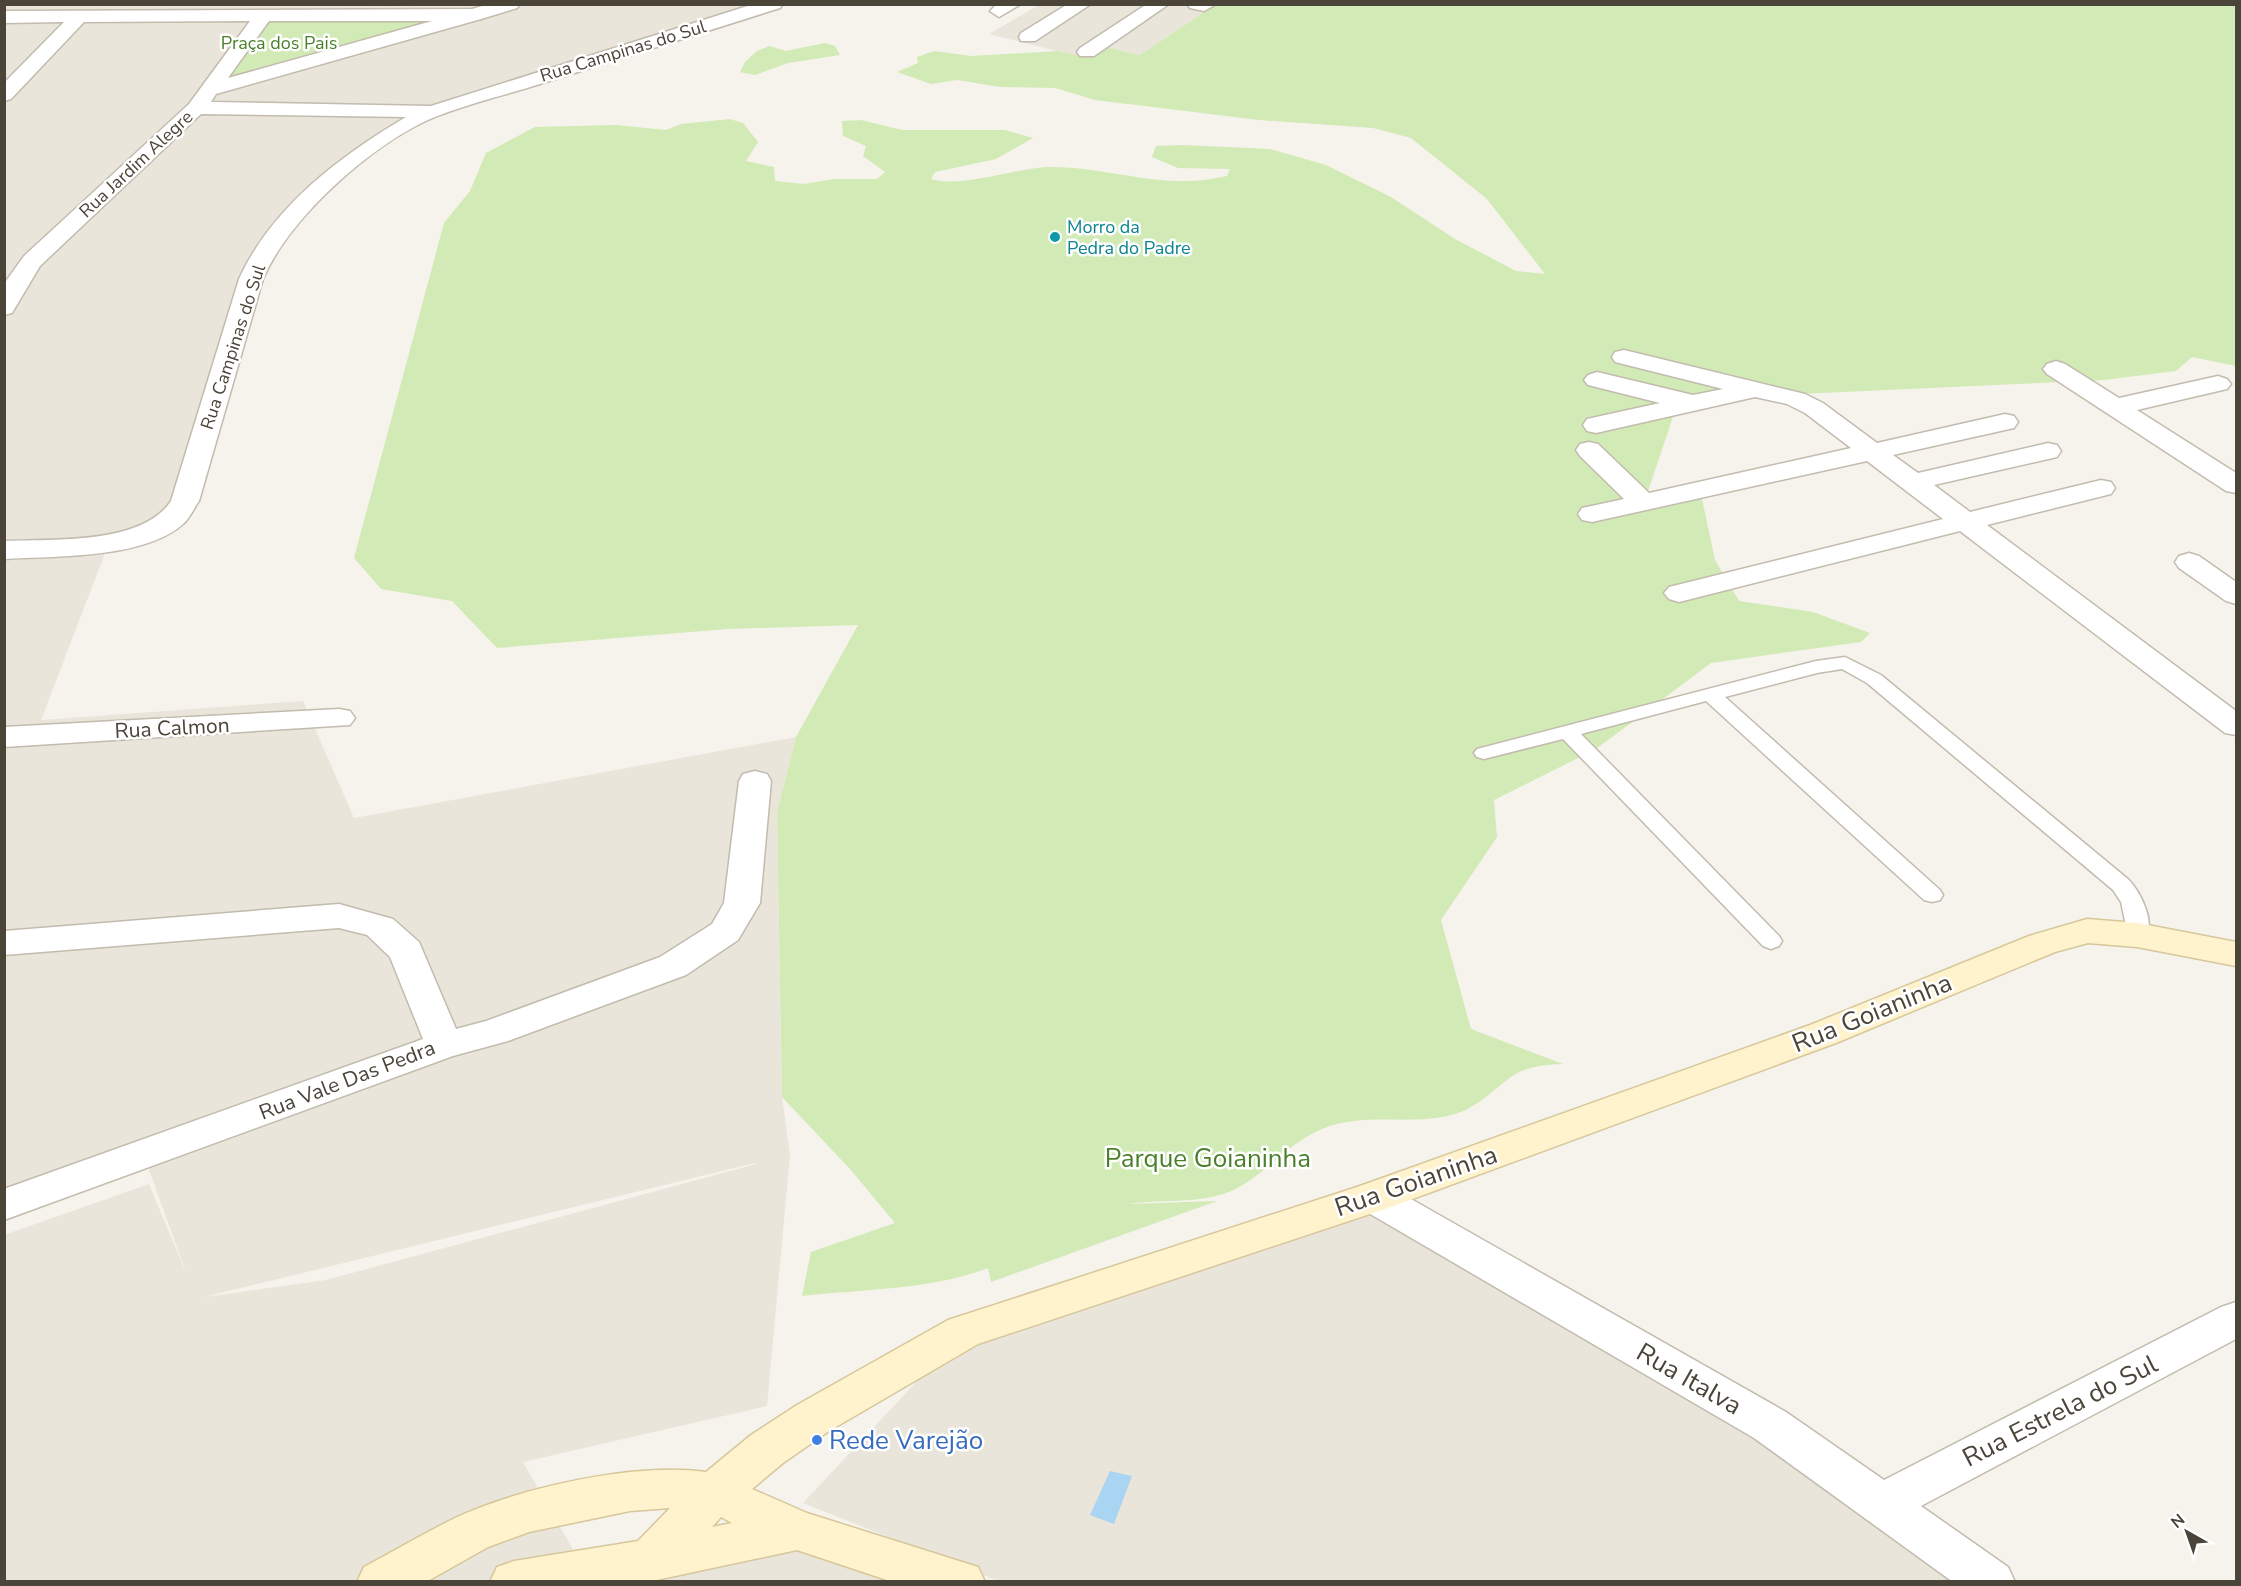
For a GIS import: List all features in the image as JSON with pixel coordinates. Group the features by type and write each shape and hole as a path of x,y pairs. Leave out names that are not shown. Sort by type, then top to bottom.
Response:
{"street":[{"path":"209,90 512,4"},
{"name":"Rua Campinas do Sul","path":"4,550 126,539 146,533 173,518 185,501 251,279 267,249 292,217 350,160 430,111 774,4"},
{"path":"1028,37 1082,4"},
{"path":"1088,52 1160,4"},
{"path":"4,17 474,15"},
{"name":"Rua Jardim Alegre","path":"4,308 12,278 196,108 264,16"},
{"path":"4,95 79,17"},
{"path":"196,108 430,111"},
{"path":"1624,357 1796,399 1814,408 2236,726"},
{"path":"2056,369 2236,485"},
{"path":"1597,380 1688,403"},
{"path":"2115,407 2218,384"},
{"path":"1596,425 1755,389"},
{"path":"1592,514 2006,422"},
{"path":"1588,450 1643,502"},
{"path":"1914,482 2048,452"},
{"path":"1679,593 2101,489"},
{"path":"2189,562 2236,595"},
{"name":"Rua Calmon","path":"4,737 339,718"},
{"path":"444,1045 495,1032 673,966 725,932 742,903 755,781"},
{"name":"Rua Vale Das Pedra","path":"4,943 339,916 380,927 406,951 444,1045 4,1205"},
{"name":"Rua Goianinha","path":"650,1571 714,1493 767,1449 813,1418 963,1332 1374,1197 1823,1034 2042,944 2087,932 2137,935 2236,954"},
{"name":"Rua Italva","path":"1374,1197 1770,1425 1991,1581"},
{"name":"Rua Estrela do Sul","path":"1882,1503 2236,1319"},
{"path":"399,1580 471,1533 527,1512 630,1491 680,1488 714,1493 797,1530 962,1581"},
{"path":"514,1581 650,1571 797,1530"}],"lane":[{"path":"1484,753 1832,664 1845,663 1860,670 2121,885 2133,902 2137,935"},
{"path":"1711,695 1932,896"},
{"path":"1568,732 1771,941"}],"shaded area":[{"path":"5,5 774,5 427,111 346,165 258,272 174,506 107,548 41,720 303,701 354,818 796,737 777,812 782,1097 790,1155 767,1406 523,1462 591,1581 5,1581 4,1235 149,1184 187,1275 144,1156 5,1205","holes":["756,1164 326,1280 204,1297"]},
{"path":"1039,5 1216,5 1140,55 1105,47 1088,59 989,34"},
{"path":"1374,1197 1991,1581 998,1581 803,1503 963,1332"},
{"path":"797,1530 961,1582 610,1582"}],"green space":[{"name":"Parque Goianinha","path":"1215,5 2236,5 2236,366 2192,357 2176,371 2104,380 1777,395 1680,396 1648,491 1702,499 1715,560 1739,601 1813,612 1870,633 1861,642 1711,663 1596,749 1494,800 1497,837 1441,920 1471,1029 1563,1064 1523,1070 1480,1102 1458,1113 1426,1119 1360,1120 1327,1127 1303,1139 1252,1179 1228,1192 1200,1199 1129,1204 1217,1201 991,1282 988,1268 920,1285 802,1296 811,1252 895,1223 850,1169 782,1097 777,812 796,737 858,625 727,629 497,648 452,601 381,589 354,558 444,223 470,191 486,153 535,127 616,125 666,130 681,124 730,119 743,123 758,142 746,161 774,167 775,181 804,184 834,179 877,179 885,172 863,156 866,146 843,136 842,121 861,120 902,130 1005,130 1033,138 996,159 935,172 931,179 944,181 974,180 1023,170 1053,167 1160,180 1204,180 1227,176 1230,169 1178,168 1152,157 1156,146 1270,149 1326,165 1391,197 1455,239 1516,271 1545,274 1487,199 1411,138 1373,128 1259,120 1095,100 1055,88 1000,87 957,80 931,84 897,72 918,63 917,57 934,51 971,56 1058,51 1088,58 1105,47 1140,55"},
{"name":"Praça dos Pais","path":"474,14 210,90 266,17"},
{"path":"825,43 835,46 840,55 788,63 755,75 740,72 745,62 757,51 769,46 786,51"}],"water":[{"path":"1110,1471 1132,1476 1114,1524 1090,1515"}],"place":[{"name":"Morro da Pedra do Padre","path":"1055,237"},
{"name":"Rede Varejão","path":"817,1440"}]}
